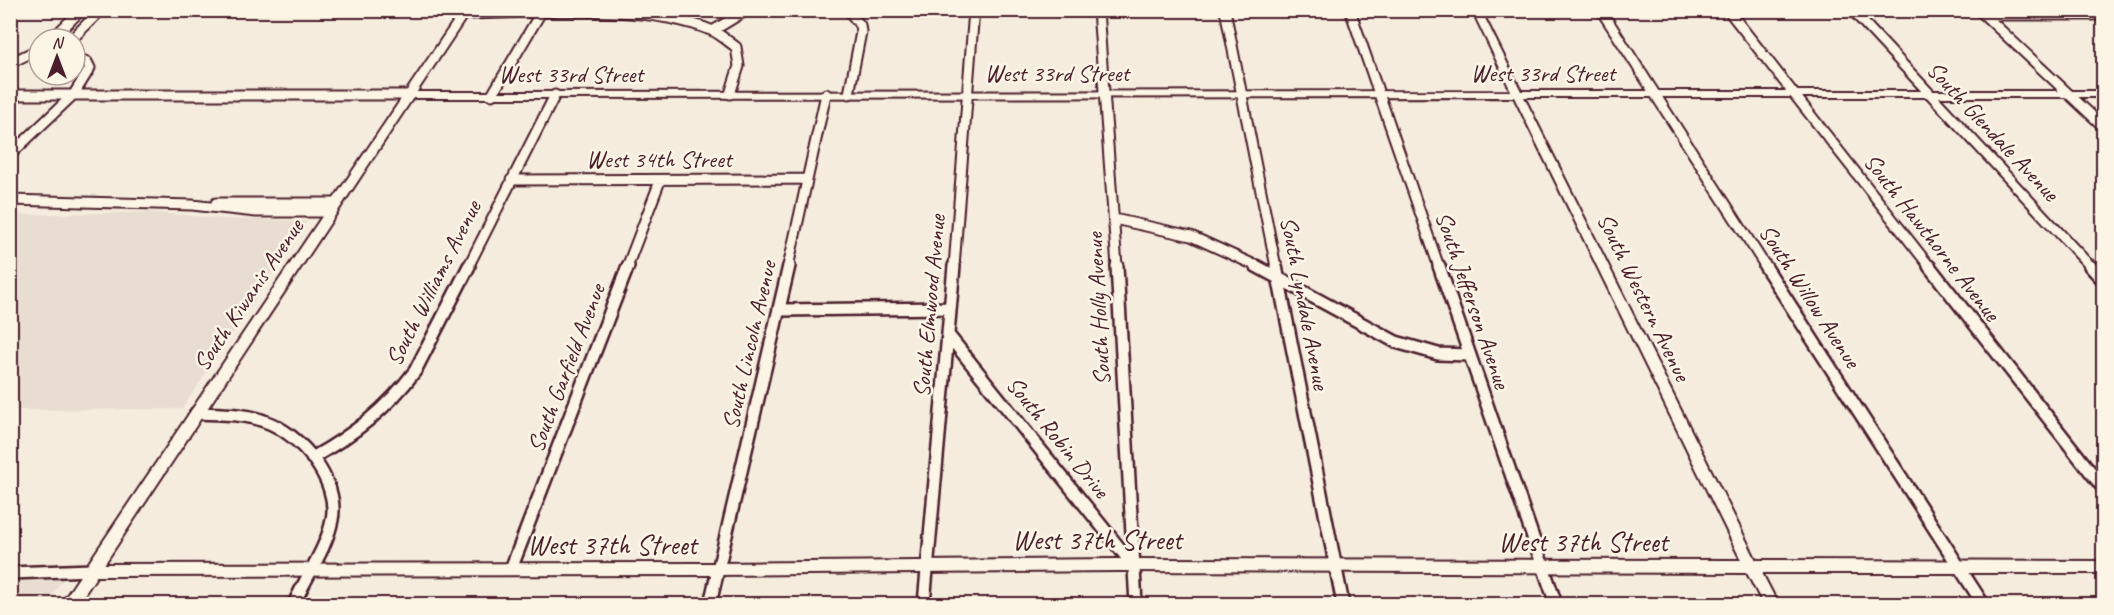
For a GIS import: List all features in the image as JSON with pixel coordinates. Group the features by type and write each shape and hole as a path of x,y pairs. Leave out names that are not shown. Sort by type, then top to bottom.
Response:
{"main road":[{"name":"South Kiwanis Avenue","path":"69,604 464,12"}],"street":[{"path":"64,27 81,10"},
{"path":"84,27 101,10"},
{"path":"714,30 747,10"},
{"path":"848,10 860,25 861,32 849,94"},
{"name":"South Elmwood Avenue","path":"924,604 949,336 974,10"},
{"name":"South Holly Avenue","path":"1098,10 1114,219 1136,604"},
{"name":"South Lyndale Avenue","path":"1225,10 1343,604"},
{"name":"South Jefferson Avenue","path":"1350,10 1556,604"},
{"name":"South Western Avenue","path":"1476,10 1770,604"},
{"name":"South Willow Avenue","path":"1601,10 1983,604"},
{"name":"South Hawthorne Avenue","path":"1728,10 2103,489"},
{"name":"South Glendale Avenue","path":"1852,10 2103,280"},
{"path":"464,12 640,14 672,17 714,30 732,42 739,56 739,66 730,94"},
{"path":"1982,13 2103,12"},
{"path":"1982,13 2103,127"},
{"path":"492,95 540,14"},
{"path":"10,63 27,55"},
{"path":"10,155 74,94 78,87"},
{"name":"South Lincoln Avenue","path":"710,604 779,310 826,94"},
{"name":"West 33rd Street","path":"10,95 2103,94"},
{"name":"South Williams Avenue","path":"312,458 334,446 371,420 403,388 415,371 555,95"},
{"name":"West 34th Street","path":"511,180 807,179"},
{"name":"South Garfield Avenue","path":"511,569 660,181"},
{"path":"10,200 192,205 256,212 334,208"},
{"path":"1114,219 1191,236 1277,275 1396,342 1437,354 1469,355"},
{"path":"779,310 950,308"},
{"name":"South Robin Drive","path":"949,336 1133,565"},
{"path":"196,413 251,416 270,422 296,437 325,476 333,501 328,534 294,604"},
{"name":"West 37th Street","path":"92,570 717,569 927,565 2103,567"},
{"path":"10,573 92,570"}],"shaded area":[{"path":"148,212 227,219 307,221 182,409 11,410 11,215"},
{"path":"72,566 46,604 11,604 10,568"}]}
